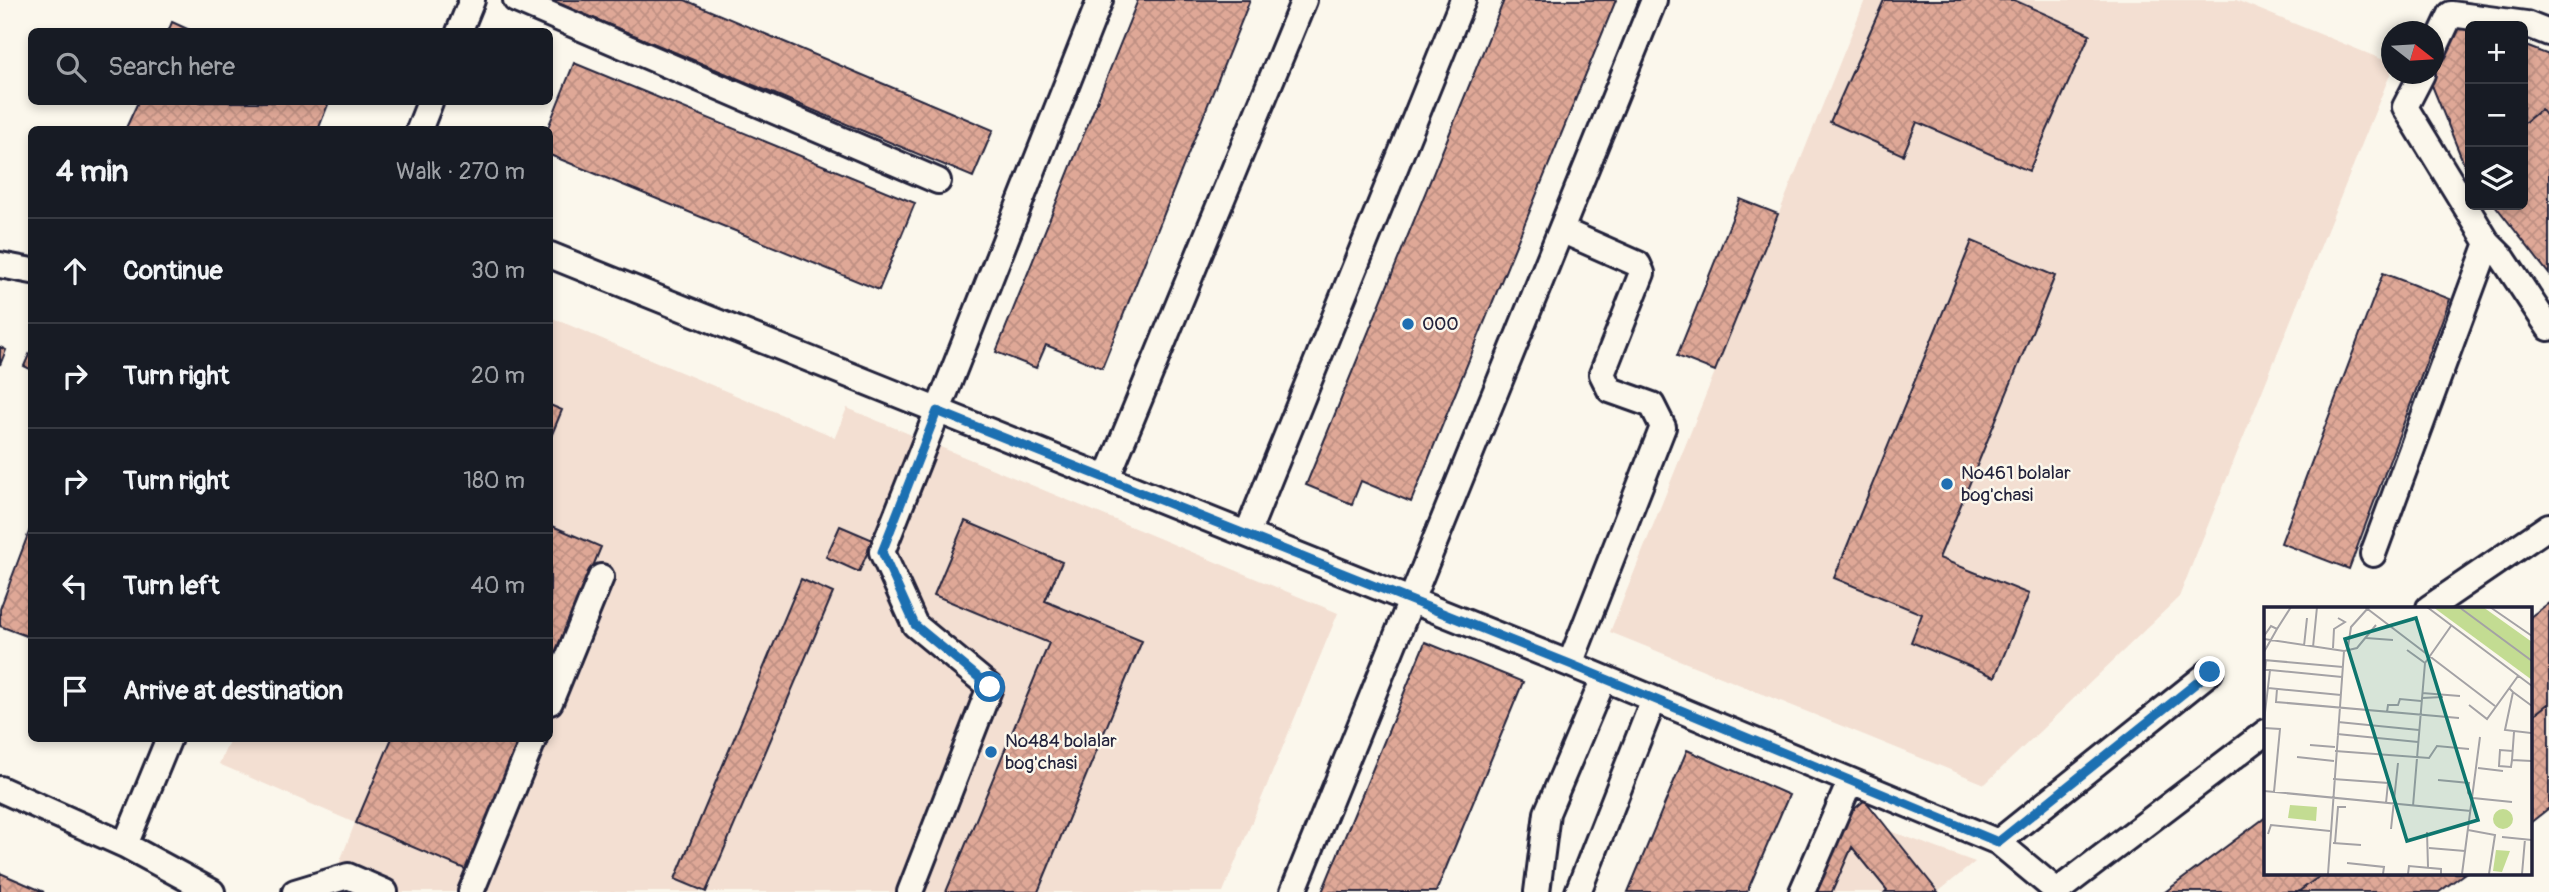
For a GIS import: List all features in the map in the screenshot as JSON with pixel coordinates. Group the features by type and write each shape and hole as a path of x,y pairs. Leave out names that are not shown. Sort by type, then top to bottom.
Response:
{"lane":[{"path":"461,28 472,0"},
{"path":"516,0 938,181"},
{"path":"909,892 990,687 915,625 882,552 1100,0"},
{"path":"1107,478 1304,0"},
{"path":"1247,534 1463,0"},
{"path":"1293,892 1654,0"},
{"path":"2448,7 2526,24 2549,33"},
{"path":"2417,84 2405,107 2488,243 2501,257 2549,328"},
{"path":"421,126 429,105"},
{"path":"1561,230 1638,264 1642,273 1602,374 1611,390 1653,405 1663,427 1570,664"},
{"path":"2373,554 2488,243"},
{"path":"553,256 1570,664 1998,842 2057,892 2264,735"},
{"path":"0,265 28,270"},
{"path":"2430,607 2549,526"},
{"path":"553,695 601,577"},
{"path":"1998,842 2210,672"},
{"path":"1537,892 1547,813 1604,678"},
{"path":"1578,892 1654,699"},
{"path":"125,845 167,742"},
{"path":"471,892 532,742"},
{"path":"1802,892 1850,782"},
{"path":"0,789 125,845 212,892"},
{"path":"295,892 348,876 385,892"}],"shaded area":[{"name":"№461 bolalar bog'chasi","path":"1865,0 2236,0 2381,59 2381,84 2386,84 2179,597 1985,784 1610,632"},
{"name":"№484 bolalar bog'chasi","path":"553,318 835,437 847,408 1338,613 1223,892 328,892 355,823 219,764 229,742 553,742"},
{"path":"1825,807 1975,862 1938,892 1788,892"}],"building":[{"path":"550,0 685,0 993,130 973,177"},
{"path":"1138,0 1250,0 1102,368 1046,345 1036,368 996,352"},
{"path":"1504,0 1616,0 1411,502 1361,481 1352,504 1306,485"},
{"path":"1884,0 2014,0 2090,34 2029,171 1917,122 1903,155 1830,122"},
{"path":"2454,20 2465,24 2465,167 2431,84 2444,84 2444,44"},
{"path":"172,22 185,28 170,28"},
{"path":"2528,47 2549,55 2549,119 2541,109 2528,120"},
{"path":"574,63 915,203 879,290 553,156 553,126 549,126"},
{"path":"137,105 328,105 320,126 127,126"},
{"path":"2541,109 2549,119 2549,274 2499,210 2528,210 2528,120"},
{"path":"1740,199 1778,214 1715,371 1677,356"},
{"path":"1972,241 2055,276 1939,558 2029,594 1995,677 1911,642 1922,614 1834,578"},
{"path":"2383,273 2450,299 2349,569 2281,543"},
{"path":"0,347 6,350 0,365"},
{"path":"553,406 562,410 553,432"},
{"path":"965,521 1062,562 1045,601 1142,641 1038,892 946,892 1049,643 934,595"},
{"path":"553,526 601,547 553,663"},
{"path":"840,526 873,540 859,572 826,557"},
{"path":"28,535 28,636 0,626 0,609"},
{"path":"801,579 833,593 706,892 675,879"},
{"path":"2549,603 2549,703 2532,716 2532,616"},
{"path":"1425,642 1523,682 1436,892 1322,892"},
{"path":"2549,703 2549,808 2532,821 2532,716"},
{"path":"390,742 519,742 467,870 356,823"},
{"path":"1687,750 1789,795 1747,892 1628,892"},
{"path":"1865,800 1938,892 1885,892 1887,890 1852,847 1832,892 1810,892 1840,821"},
{"path":"2264,818 2264,874 2323,874 2298,892 2165,892"},
{"path":"0,873 44,892 0,892"},
{"path":"2323,874 2464,874 2439,892 2298,892"}],"place":[{"name":"ООО","path":"1408,324"},
{"name":"№461 bolalar bog'chasi","path":"1947,484"},
{"name":"№484 bolalar bog'chasi","path":"991,752"}],"route":[{"path":"990,687 915,625 882,552 937,411 1570,664 1998,842 2210,672"}]}
